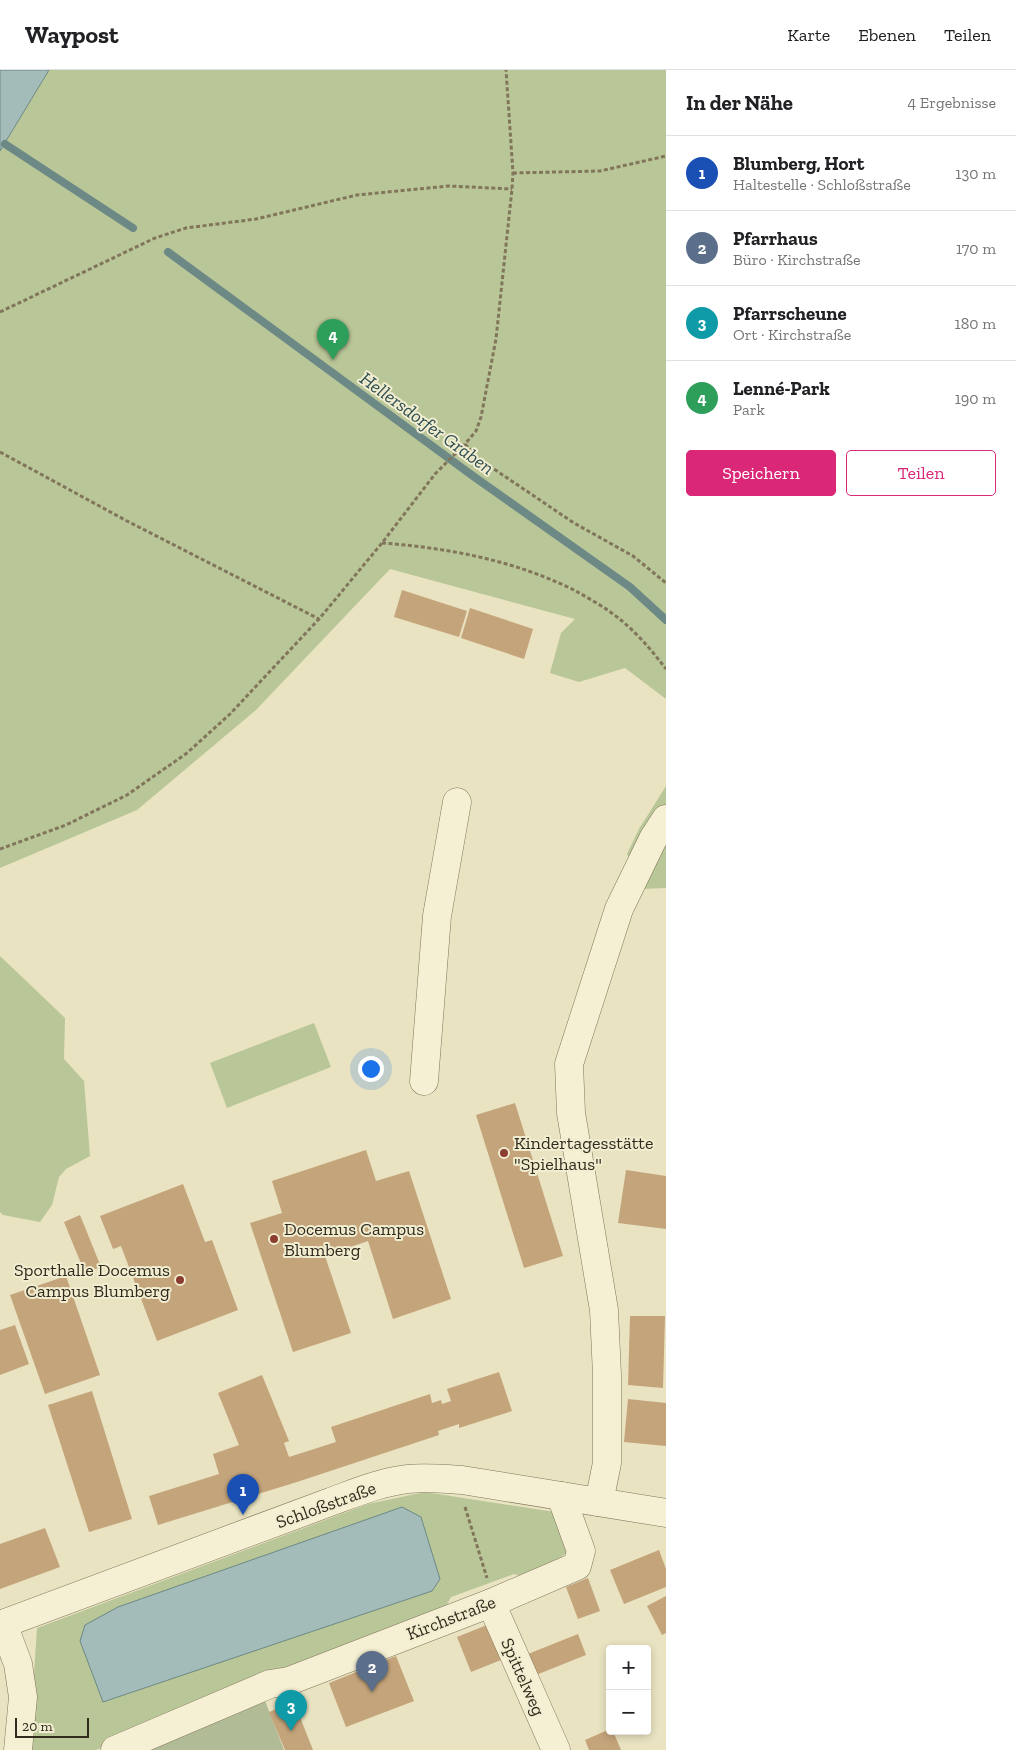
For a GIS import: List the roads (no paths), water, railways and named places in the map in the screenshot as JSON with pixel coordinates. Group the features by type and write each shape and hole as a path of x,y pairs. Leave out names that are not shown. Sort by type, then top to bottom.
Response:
{"street":[{"path":"424,1081 437,916 457,802"},
{"path":"599,1502 607,1463 607,1375 604,1310 571,1113 569,1064 619,909 653,839 666,819"},
{"name":"Schloßstraße","path":"1,1625 378,1486 407,1479 462,1480 666,1513"},
{"name":"Kirchstraße","path":"115,1750 270,1684 289,1681 491,1603 577,1566 581,1551 561,1496"},
{"name":"Spittelweg","path":"491,1603 556,1750"},
{"path":"1,1625 18,1664 22,1697 18,1750"}],"water":[{"path":"0,70 49,70 0,151"},
{"path":"402,1507 421,1517 440,1579 432,1591 103,1702 80,1641 85,1625 118,1607"}],"waterway":[{"name":"Hellersdorfer Graben","path":"5,144 133,228"},
{"name":"Hellersdorfer Graben","path":"168,252 473,476 630,587 666,620"}],"place":[{"name":"Lenné-Park","path":"333,360"},
{"name":"Kindertagesstätte \"Spielhaus\"","path":"504,1153"},
{"name":"Docemus Campus Blumberg","path":"274,1239"},
{"name":"Sporthalle Docemus Campus Blumberg","path":"180,1280"},
{"name":"Blumberg, Hort","path":"243,1515"},
{"name":"Pfarrhaus","path":"372,1692"},
{"name":"Pfarrscheune","path":"291,1731"}]}
